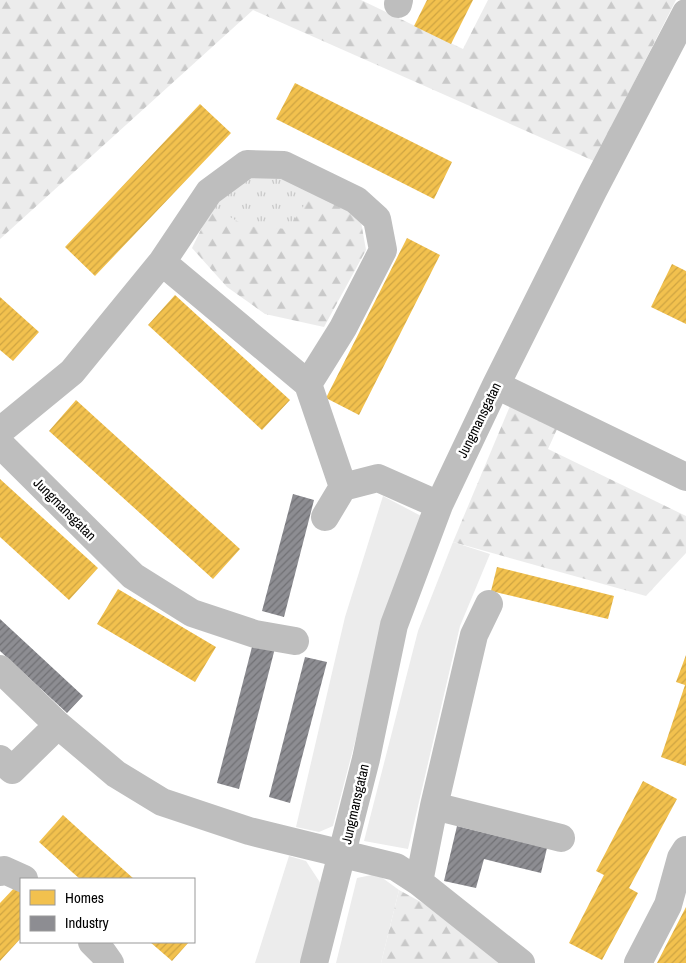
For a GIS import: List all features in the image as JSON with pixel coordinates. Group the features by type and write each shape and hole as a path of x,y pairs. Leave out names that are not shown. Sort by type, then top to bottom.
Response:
{"street":[{"name":"Jungmansgatan","path":"314,963 366,759 394,624 439,505 496,385 593,191 686,13"},
{"path":"0,431 72,372 162,262 209,192 247,164 284,165 356,200 378,219 384,250 343,328 308,384"},
{"path":"162,262 308,384 343,487"},
{"path":"496,385 686,477"},
{"name":"Jungmansgatan","path":"0,444 133,576 192,614 255,634 295,641"},
{"path":"325,517 343,487 378,478 439,505"},
{"path":"419,882 434,806 474,635 489,604"},
{"name":"Jungmansgatan","path":"0,669 58,725 116,774 162,802 249,831 396,867 419,882 521,963"},
{"path":"0,759 12,770 58,725"},
{"path":"434,806 561,838"},
{"path":"638,963 668,905 681,858 686,850"},
{"path":"0,872 4,870 22,878"},
{"path":"93,943 110,963"}],"green space":[{"path":"0,0 361,0 463,49 488,0 676,0 594,161 253,10 0,239"},
{"path":"270,173 313,192 288,229 246,226 212,207 242,178"},
{"path":"313,192 360,216 366,250 324,327 265,314 227,287 192,248 212,207"},
{"path":"510,406 558,427 548,449 686,516 686,553 646,596 453,542"},
{"path":"383,496 423,517 387,619 333,826 319,832 296,827 345,617"},
{"path":"453,542 490,554 460,626 408,849 364,841 418,631"},
{"path":"289,856 306,861 321,884 301,963 255,963"},
{"path":"377,874 399,890 381,963 336,963 357,878"},
{"path":"399,890 430,907 505,963 381,963"}],"building: Homes":[{"path":"427,0 473,0 451,44 414,26"},
{"path":"295,83 452,162 434,199 276,119"},
{"path":"200,104 231,133 95,276 65,247"},
{"path":"407,238 440,255 359,415 326,398"},
{"path":"672,264 686,271 686,324 651,307"},
{"path":"175,295 290,400 262,430 148,325"},
{"path":"0,297 39,332 13,361 0,350"},
{"path":"76,400 240,549 213,579 49,431"},
{"path":"0,479 98,568 69,600 0,537"},
{"path":"497,567 614,596 608,619 491,591"},
{"path":"118,589 216,647 195,682 97,624"},
{"path":"686,655 686,766 661,757 685,685 676,682"},
{"path":"643,781 677,799 629,888 638,893 602,960 569,943 604,875 596,871"},
{"path":"63,815 133,878 79,878 39,842"},
{"path":"16,886 20,890 20,939 0,961 0,903"},
{"path":"686,907 686,963 657,963 658,961"},
{"path":"151,943 188,943 172,961"}],"building: Industry":[{"path":"293,494 314,500 284,617 262,611"},
{"path":"0,619 83,696 67,713 0,651"},
{"path":"253,643 275,648 239,789 217,783"},
{"path":"305,657 327,662 290,803 269,797"},
{"path":"457,826 547,848 541,873 484,859 476,888 444,881"}]}
